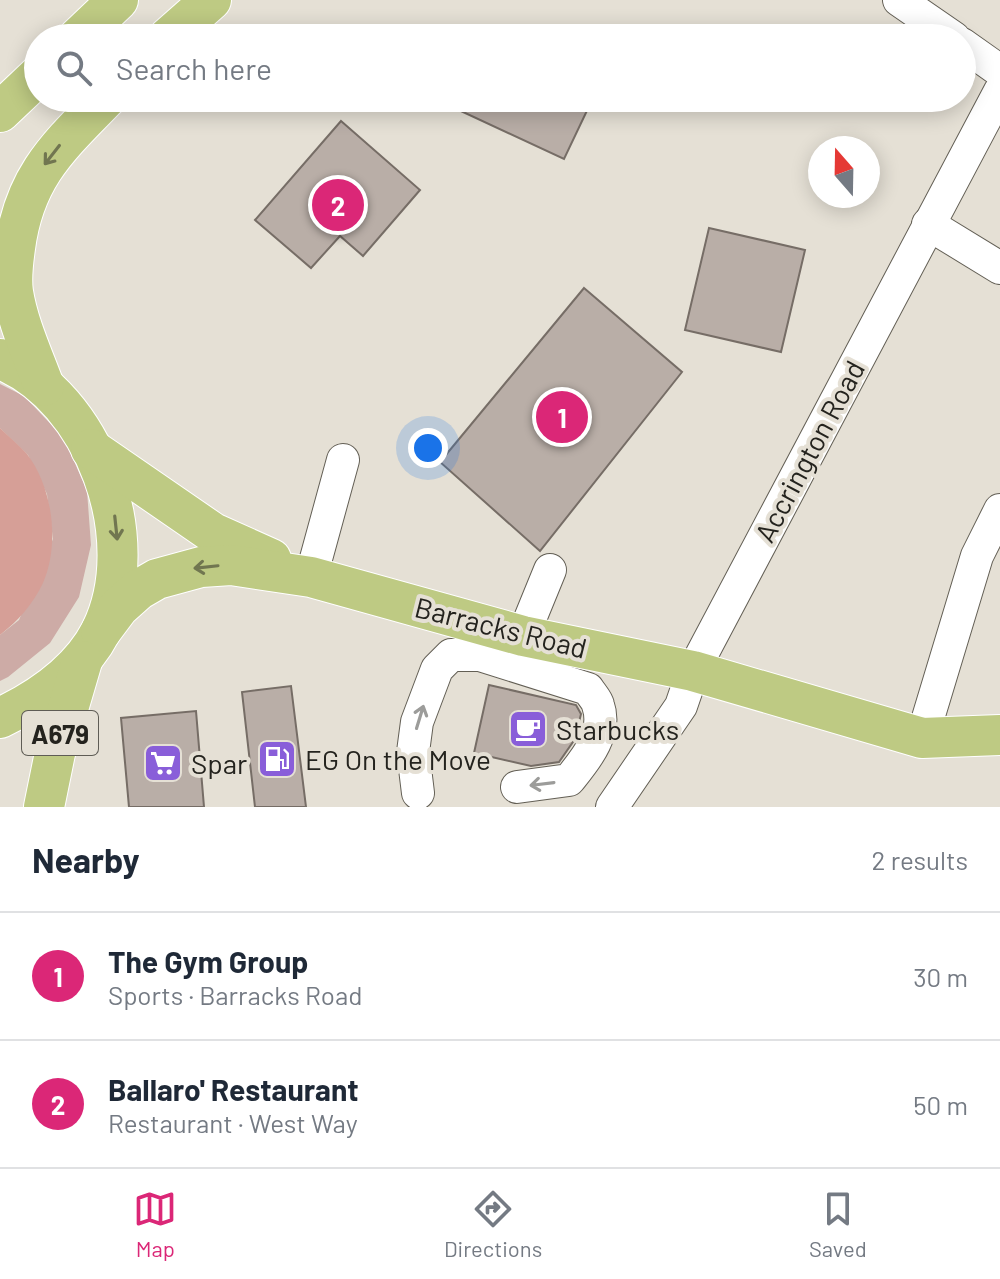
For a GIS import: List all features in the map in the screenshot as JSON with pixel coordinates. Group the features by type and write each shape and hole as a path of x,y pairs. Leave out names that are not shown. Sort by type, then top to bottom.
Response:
{"main road":[{"path":"93,24 118,0"},
{"path":"184,24 211,0"},
{"path":"0,112 24,89"},
{"path":"44,386 24,334 13,291 17,233 22,208 35,178 56,149 92,112"},
{"path":"0,359 44,386 72,418 106,482 115,515 119,552 114,588 91,646 41,695 0,718"},
{"name":"Barracks Road","path":"91,449 213,533 311,577"},
{"name":"Barracks Road","path":"91,646 119,607 138,590 157,579 179,571 231,565 311,577 523,636 693,671 922,738 1000,735"},
{"name":"A679","path":"44,807 55,753 91,646"}],"street":[{"path":"899,0 934,24"},
{"path":"976,54 1000,71"},
{"name":"Accrington Road","path":"613,806 681,706 693,671 1000,91"},
{"path":"928,224 1000,268"},
{"path":"311,577 343,460"},
{"path":"922,738 977,556 1000,510"},
{"path":"523,636 550,570"},
{"path":"418,793 413,752 417,722 437,669 451,655 480,655 588,689 599,706 599,731 590,754 569,780 517,787"}],"shaded area":[{"path":"0,384 24,396 64,438 87,491 91,545 79,597 50,643 0,681 0,635 19,620 53,539 47,494 28,455 0,428"},
{"path":"0,428 27,454 36,468 48,499 52,534 43,583 24,612 0,635"}],"building":[{"path":"463,112 586,112 564,159"},
{"path":"341,121 420,190 363,256 340,236 311,268 255,220"},
{"path":"709,228 805,250 781,352 685,330"},
{"path":"584,288 682,372 540,551 440,462"},
{"name":"Starbucks","path":"489,685 576,705 581,714 575,739 559,762 531,766 474,753"},
{"path":"291,686 306,807 255,807 242,692"},
{"name":"Spar","path":"196,711 204,807 129,807 121,718"}],"place":[{"name":"Ballaro' Restaurant","path":"338,205"},
{"name":"The Gym Group","path":"562,417"},
{"name":"Starbucks","path":"528,729"},
{"name":"EG On the Move","path":"277,759"},
{"name":"Spar","path":"163,763"}]}
